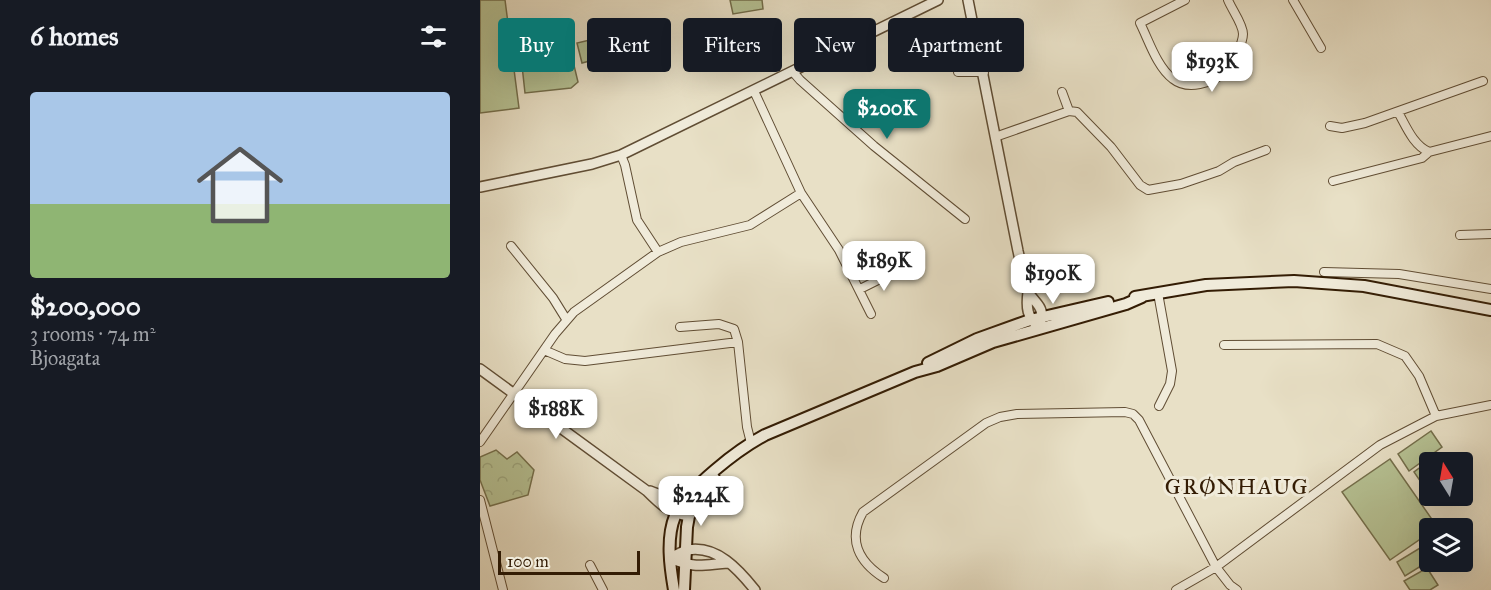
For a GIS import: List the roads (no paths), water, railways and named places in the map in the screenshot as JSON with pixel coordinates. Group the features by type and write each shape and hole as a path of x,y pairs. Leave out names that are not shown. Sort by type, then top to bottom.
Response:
{"main road":[{"path":"674,590 670,558 671,533 678,510 721,465 751,442 915,372 938,366 993,342 1126,304 1142,297 1215,284 1294,281 1364,286 1491,310"},
{"path":"915,372 933,360 976,339 1030,320 1124,298 1142,297"},
{"path":"684,590 689,516 721,465"}],"street":[{"path":"480,187 592,164 621,155 938,0"},
{"path":"968,0 972,18"},
{"path":"1185,0 1140,23 1163,67 1174,80 1187,86 1198,85 1226,71 1240,48 1242,29 1228,0"},
{"path":"1293,0 1321,48"},
{"path":"793,72 874,146 965,219"},
{"path":"984,72 995,137 1028,292 1026,305 1030,320 1040,328 1043,316 1037,301 1028,292"},
{"path":"1330,126 1341,128 1398,112 1439,95 1483,81"},
{"path":"754,91 801,192 839,250 871,314"},
{"path":"1062,92 1069,111"},
{"path":"995,137 1069,111 1077,112 1111,147 1140,185 1148,190 1181,184 1219,171 1234,162 1266,150"},
{"path":"1398,112 1415,141 1429,152"},
{"path":"1333,181 1422,158 1429,152 1491,136"},
{"path":"621,155 637,220 658,252"},
{"path":"480,442 566,319 658,252 681,242 750,225 801,192"},
{"path":"1460,235 1491,234"},
{"path":"511,246 554,298 566,319"},
{"path":"860,289 896,271"},
{"path":"1324,272 1399,274 1491,289"},
{"path":"1158,293 1172,371 1170,384 1159,406"},
{"path":"680,327 708,324 734,328 738,342 747,427 751,442"},
{"path":"544,350 565,359 585,362 738,342"},
{"path":"1224,345 1377,344 1405,356 1419,376 1436,416"},
{"path":"480,369 647,491 666,497 678,510 689,516"},
{"path":"1176,590 1216,567 1380,445 1436,416 1491,405"},
{"path":"884,578 873,571 864,560 855,541 856,529 863,512 986,423 1000,417 1017,414 1125,412 1133,414 1139,420 1216,567 1237,590"},
{"path":"480,500 503,590"},
{"path":"670,558 686,550 705,550 718,555 738,568 755,590"},
{"path":"670,558 686,565 699,567 728,563"},
{"path":"590,565 603,590"},
{"path":"745,577 749,590"}],"district":[{"name":"GRØNHAUG","path":"1237,486"}]}
